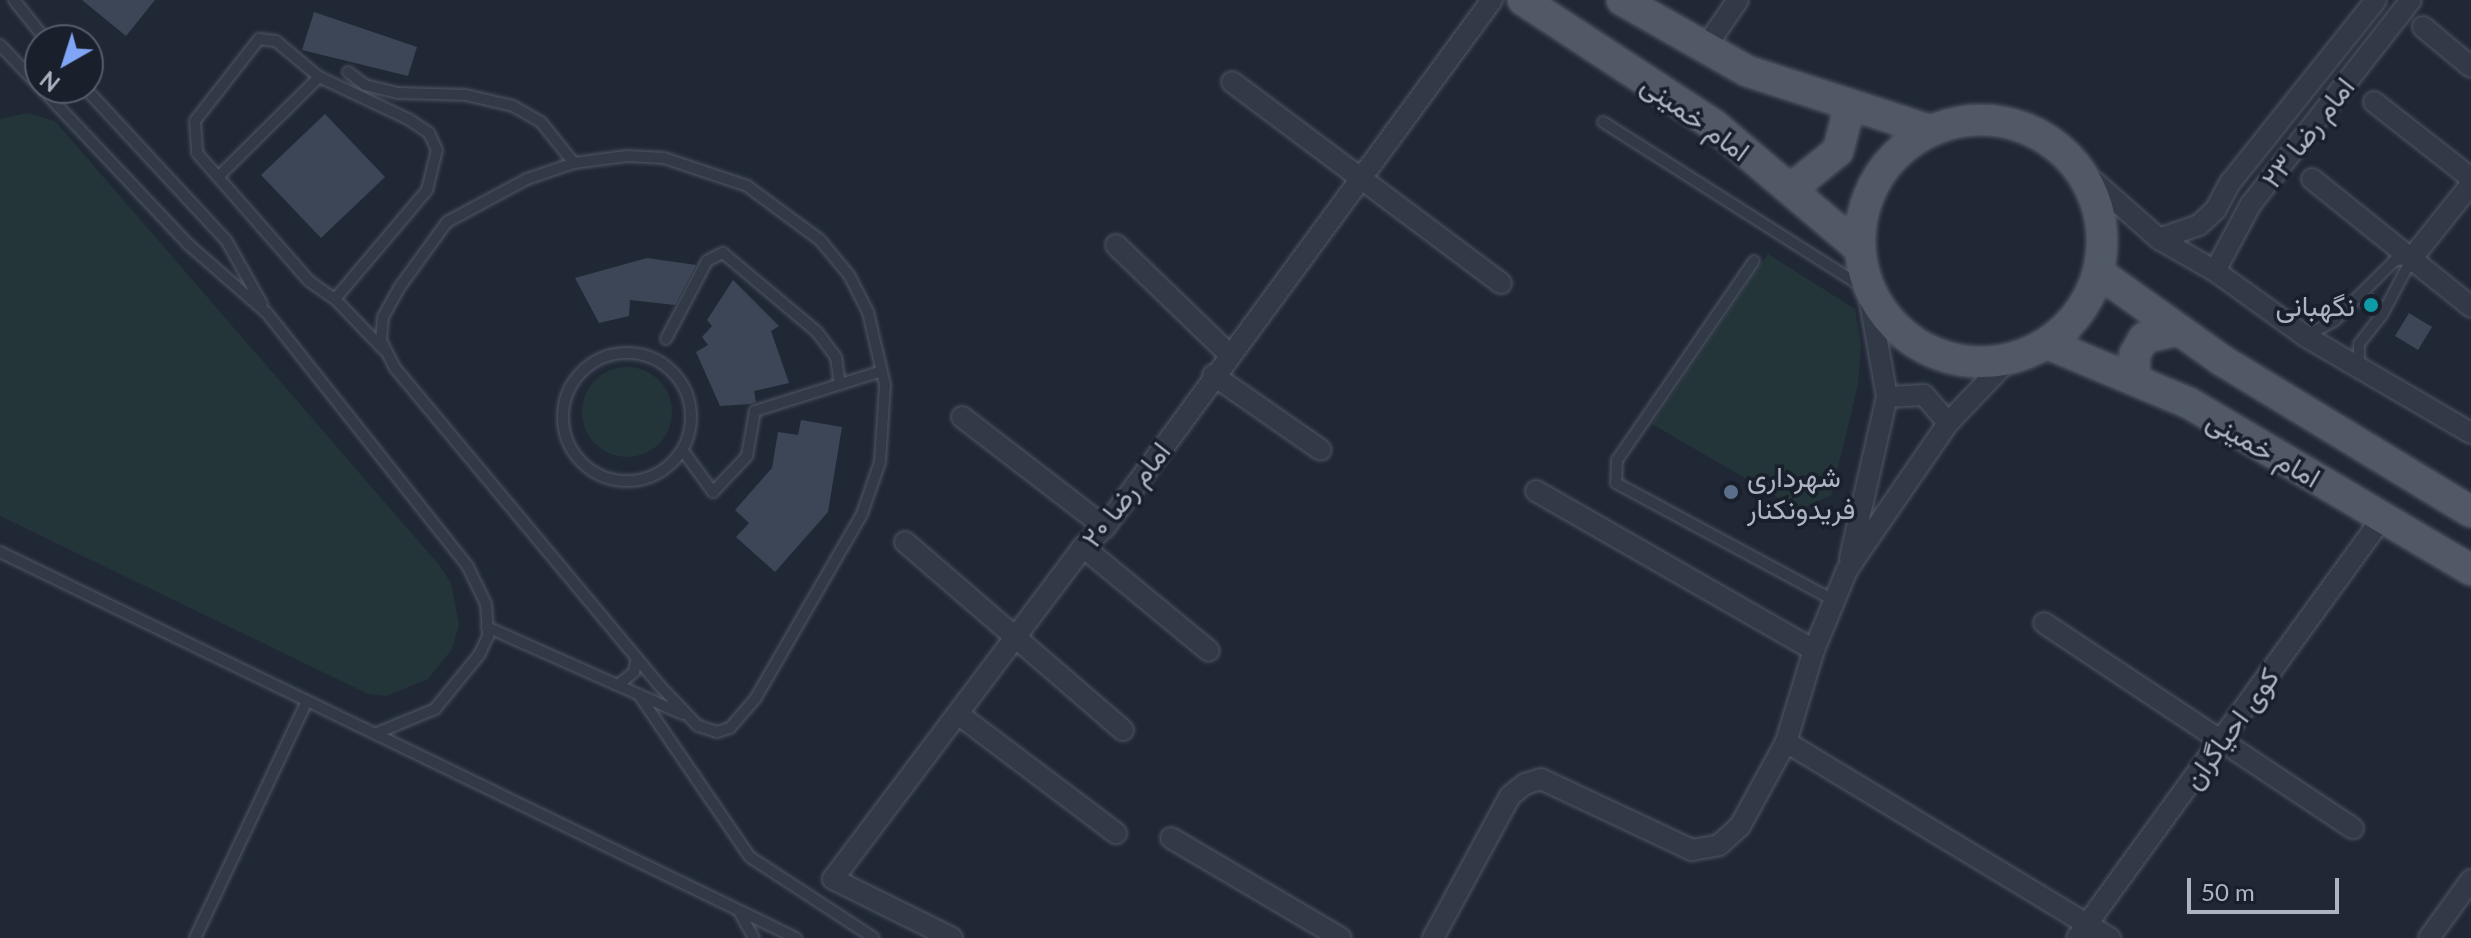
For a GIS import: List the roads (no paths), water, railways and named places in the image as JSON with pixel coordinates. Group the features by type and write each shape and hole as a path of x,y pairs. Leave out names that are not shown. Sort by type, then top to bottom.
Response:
{"main road":[{"name":"امام خمینی","path":"1523,0 1714,125 1858,247"},
{"name":"امام خمینی","path":"1622,0 1747,71 1929,130"},
{"path":"1791,189 1838,151 1850,105"},
{"path":"1969,119 2011,123 2049,140 2080,169 2096,202 2101,225 2099,273 2079,313 2048,344 2007,361 1965,363 1925,350 1892,325 1868,290 1858,247 1860,218 1877,178 1905,145 1929,130 1969,119"},
{"name":"امام خمینی","path":"2099,273 2179,330 2471,512"},
{"path":"2134,378 2135,354 2144,338 2179,330"},
{"name":"امام خمینی","path":"2048,344 2189,403 2471,570"}],"street":[{"name":"امام رضا ۲۰","path":"952,938 833,879 1083,547 1105,527 1213,375 1492,0"},
{"path":"1705,48 1738,0"},
{"name":"امام رضا ۲۳","path":"2159,239 2199,225 2216,209 2230,183 2376,0"},
{"name":"امام رضا ۲۳","path":"2215,271 2251,204 2411,0"},
{"path":"2423,27 2471,67"},
{"path":"1232,82 1501,283"},
{"path":"2374,102 2471,178"},
{"path":"2080,169 2159,239 2215,271 2305,336 2471,433"},
{"path":"2312,179 2471,307"},
{"path":"2412,258 2471,184"},
{"path":"1116,245 1229,354"},
{"path":"1847,570 1887,397 1868,290"},
{"path":"1433,938 1510,796 1541,779 1692,850 1708,849 1740,826 1786,742 1814,650 1847,570 1948,423 2007,361"},
{"path":"1213,375 1321,450"},
{"path":"1887,397 1924,395 1948,423"},
{"path":"962,417 1105,527"},
{"path":"1536,491 1814,650"},
{"name":"کوی احیاگران","path":"2082,931 2383,517"},
{"path":"905,542 1123,730"},
{"path":"1083,547 1209,651"},
{"path":"2044,623 2353,828"},
{"path":"958,714 1116,833"},
{"path":"1786,742 2082,931 2110,938"},
{"path":"1171,838 1341,938"},
{"path":"2429,938 2471,880"}],"lane":[{"path":"14,0 33,24"},
{"path":"335,299 427,190 437,150 429,133 408,119 319,77 276,41 259,39 195,121 197,153 309,281 335,299 388,354 686,716"},
{"path":"0,45 24,71"},
{"path":"348,72 365,85 398,93 453,94 513,106 541,122 574,163"},
{"path":"218,177 319,77"},
{"path":"55,104 189,245 267,313"},
{"path":"100,104 226,240 267,313 467,565 486,604 487,627 466,677 435,709 377,733"},
{"path":"1603,122 1868,290"},
{"path":"388,354 381,340 383,317 447,222 482,200 574,163 664,158 747,186 788,212 849,275 868,312 882,371 884,432 862,514 741,717 717,732 487,627"},
{"path":"666,339 707,261 723,253 817,332 836,357 840,384"},
{"path":"2305,336 2334,321 2395,260 2412,258"},
{"path":"2359,368 2359,344 2382,315 2412,258"},
{"path":"1754,261 1617,460 1616,483 1833,600"},
{"path":"683,451 648,478 605,478 585,466 571,449 564,430 569,390 596,361 625,354 654,359 683,386 691,407 683,451 713,492 747,456 755,411 882,371"},
{"path":"0,552 796,938"},
{"path":"618,685 634,672 637,658"},
{"path":"639,695 750,857 874,938"},
{"path":"195,938 307,701"},
{"path":"739,911 754,938"}],"place":[{"name":"نگهبانی","path":"2371,305"},
{"name":"شهرداری فریدونکنار","path":"1731,492"}]}
